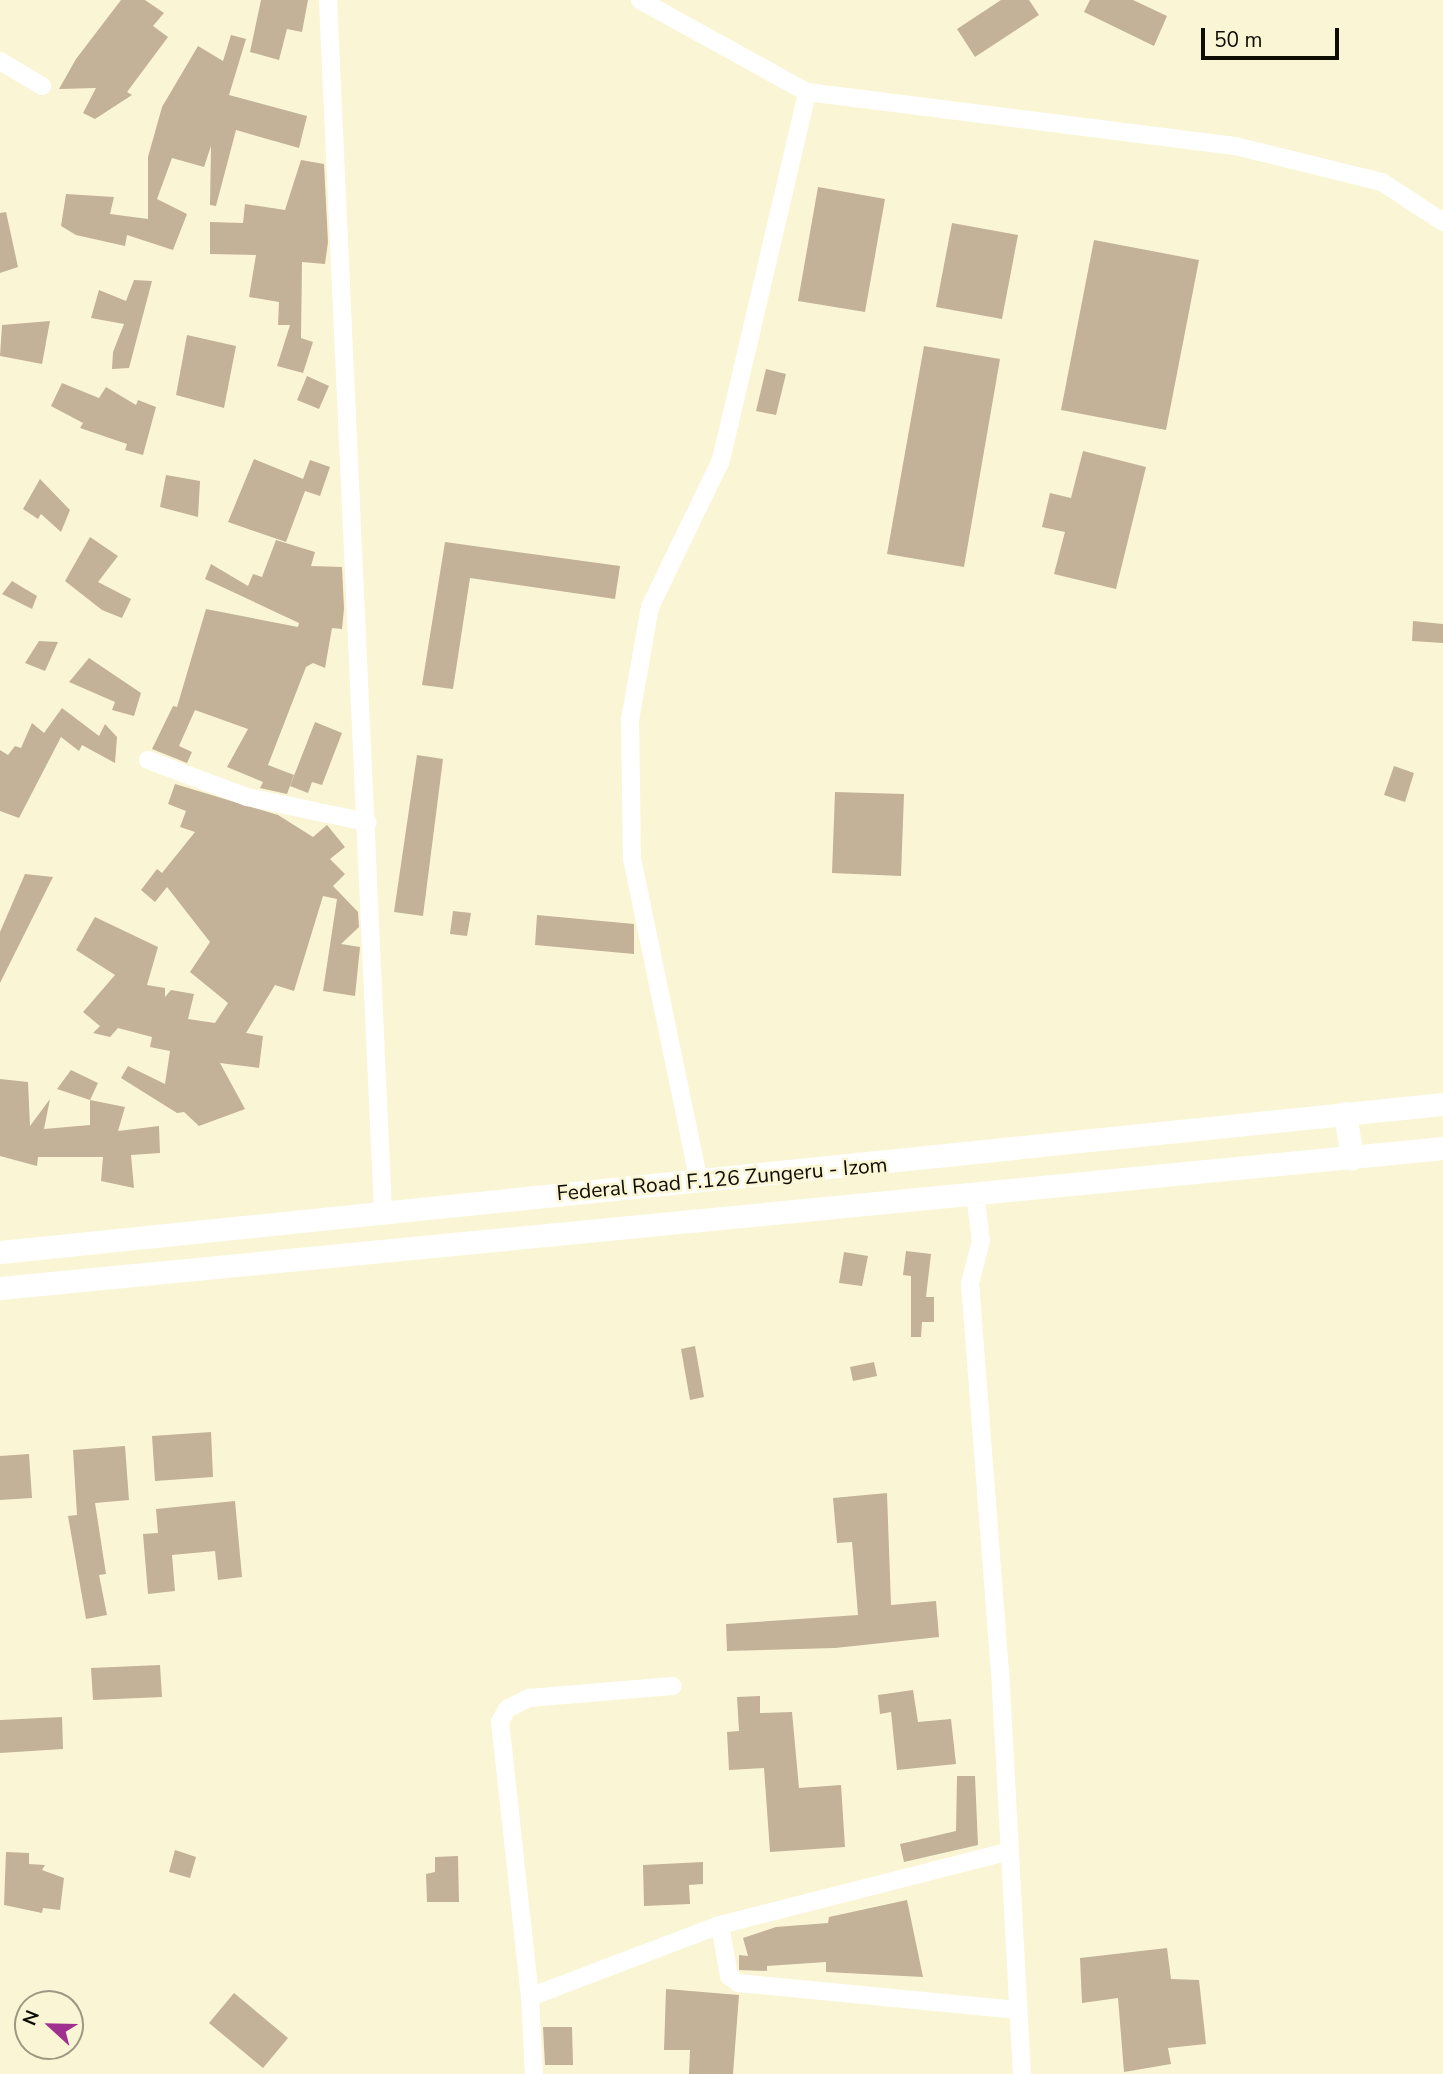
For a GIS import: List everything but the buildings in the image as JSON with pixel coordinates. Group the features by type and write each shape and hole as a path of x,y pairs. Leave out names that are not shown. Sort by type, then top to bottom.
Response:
{"main road":[{"name":"Federal Road F.126 Zungeru - Izom","path":"0,1252 383,1210 699,1182 1443,1104"},
{"path":"1345,1113 1352,1158"},
{"name":"Federal Road F.126 Zungeru - Izom","path":"0,1289 1443,1148"}],"street":[{"path":"328,0 383,1210"},
{"path":"640,0 807,92 1235,146 1382,182 1443,222"},
{"path":"0,61 42,86"},
{"path":"699,1182 632,859 630,720 650,607 722,460 807,92"},
{"path":"148,760 247,797 367,822"},
{"path":"975,1194 981,1241 970,1283 1010,1851 1022,2074"},
{"path":"534,2074 530,1997 500,1722 507,1709 528,1698 673,1686"},
{"path":"530,1997 720,1925 1010,1851"},
{"path":"720,1925 729,1976 738,1983 1018,2010"}]}
